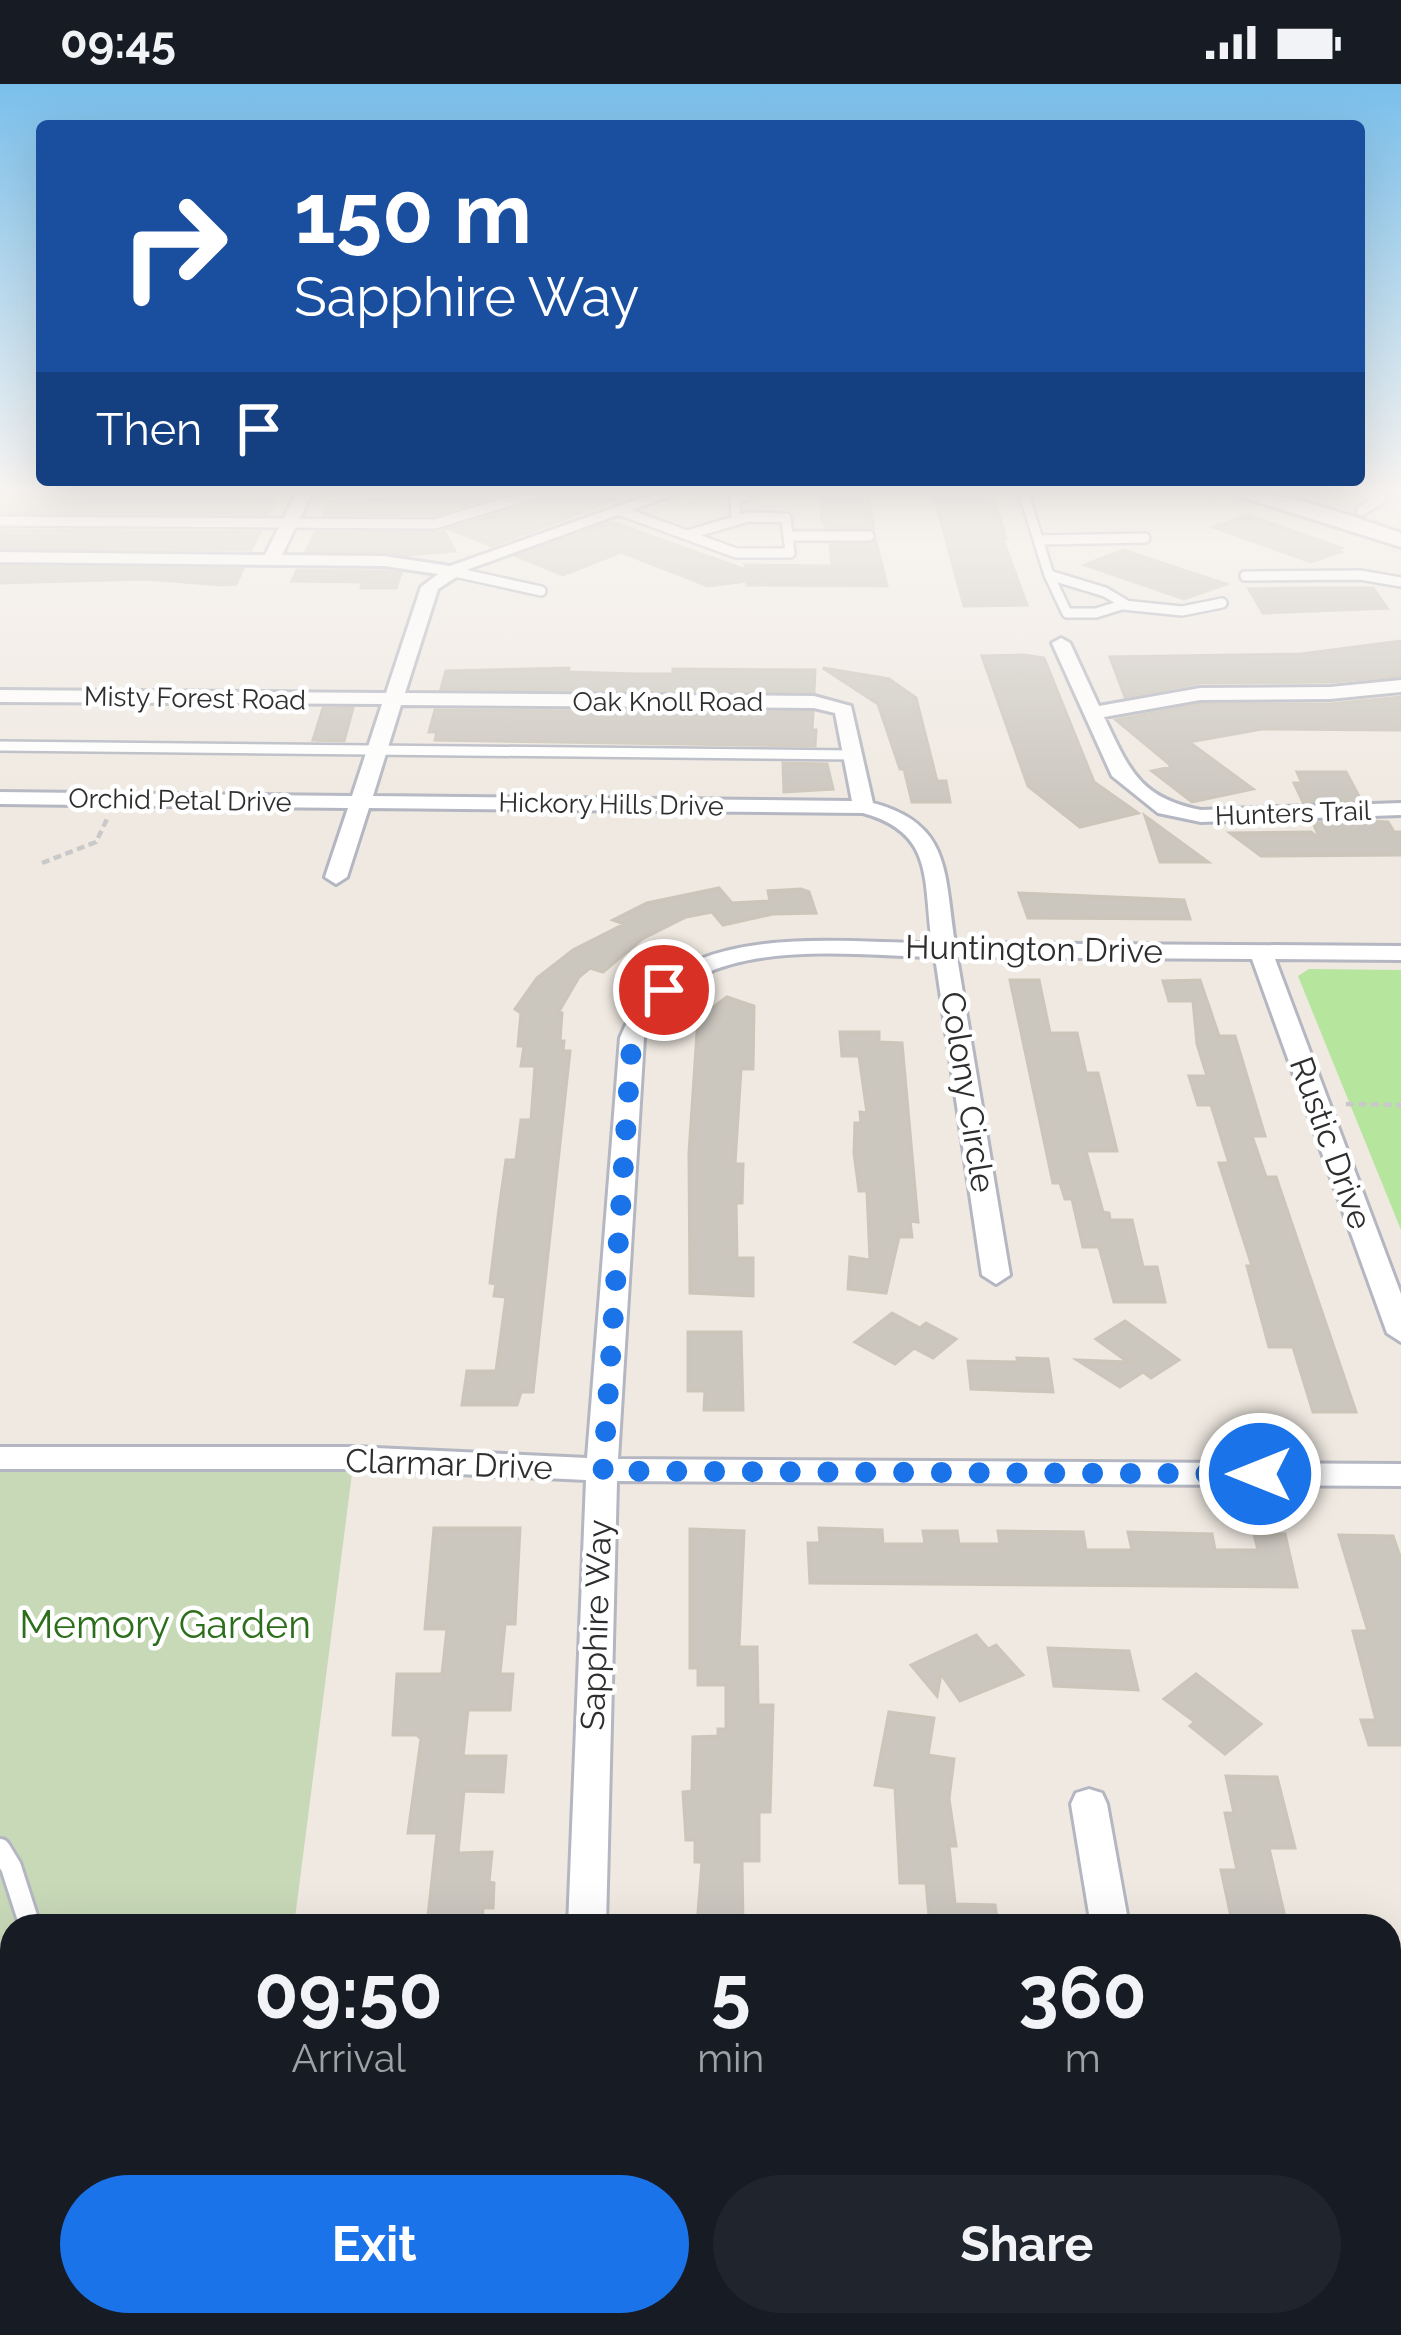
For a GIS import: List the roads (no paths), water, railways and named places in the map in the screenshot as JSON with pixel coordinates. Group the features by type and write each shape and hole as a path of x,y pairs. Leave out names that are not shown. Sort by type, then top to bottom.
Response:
{"street":[{"path":"336,877 424,596"},
{"name":"Hunters Trail","path":"1061,643 1122,776 1176,814 1401,809"},
{"path":"1092,713 1200,694 1330,693 1401,686"},
{"name":"Misty Forest Road","path":"0,696 391,700"},
{"name":"Oak Knoll Road","path":"391,700 814,701 844,710 863,807"},
{"name":"Orchid Petal Drive","path":"0,798 359,801"},
{"name":"Hickory Hills Drive","path":"359,801 863,807"},
{"name":"Colony Circle","path":"863,807 888,813 923,835 946,948 997,1275"},
{"name":"Huntington Drive","path":"674,982 699,966 761,949 1401,953"},
{"name":"Rustic Drive","path":"1261,952 1401,1333"},
{"name":"Sapphire Way","path":"587,1914 603,1471 632,1038 636,1021 674,982"},
{"name":"Clarmar Drive","path":"0,1458 354,1458 603,1471 1401,1475"},
{"path":"1089,1804 1108,1914"}],"lane":[{"path":"1058,596 1066,613 1096,614 1123,605 1182,611 1222,603"},
{"path":"1114,596 1123,605"},
{"path":"0,746 853,755"},
{"path":"0,1849 26,1914"}],"park label":[{"name":"Memory Garden","path":"165,1624"}]}
